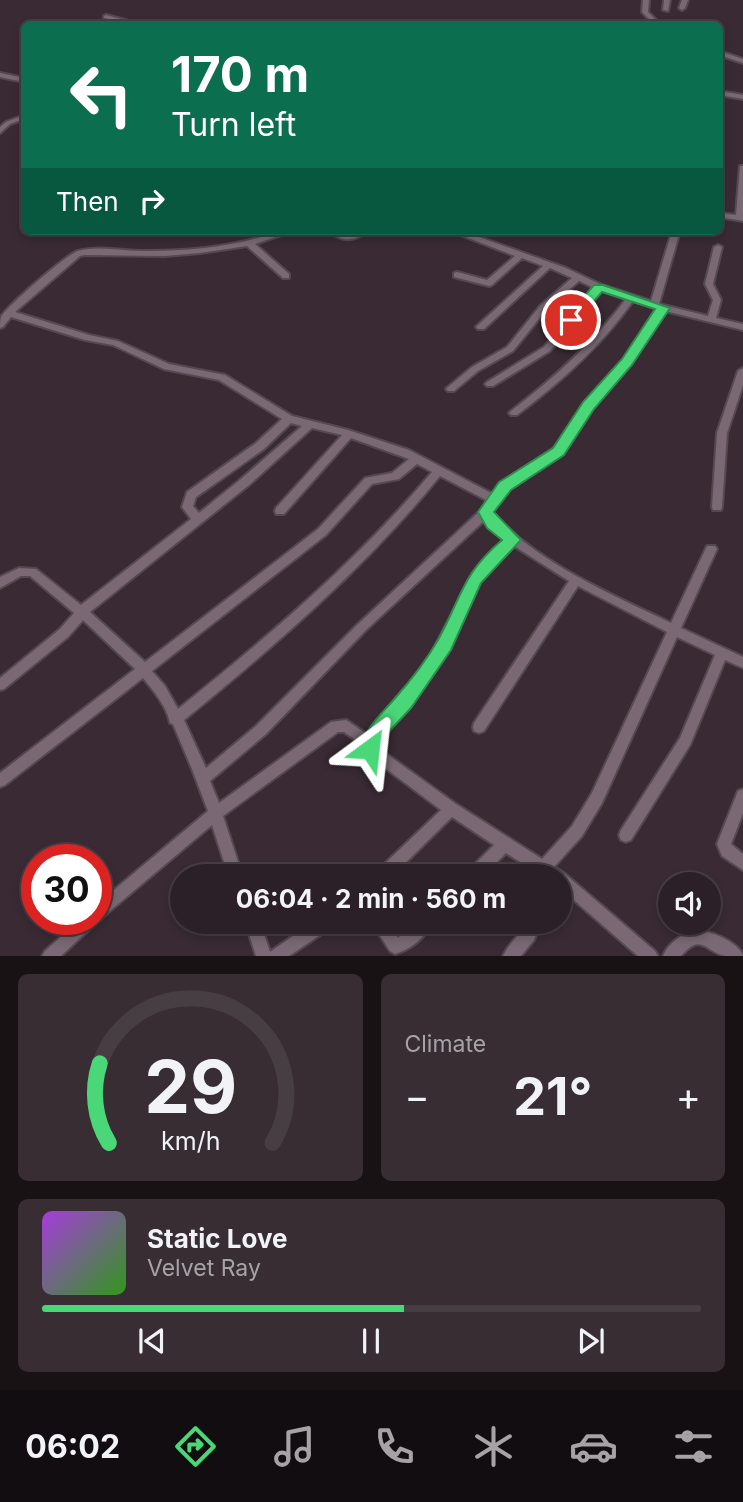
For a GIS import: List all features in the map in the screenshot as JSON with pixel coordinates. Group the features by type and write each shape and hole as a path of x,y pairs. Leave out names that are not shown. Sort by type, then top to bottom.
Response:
{"street":[{"path":"646,0 645,12 654,21"},
{"path":"666,10 667,0"},
{"path":"682,8 685,0"},
{"path":"106,17 123,21"},
{"path":"723,54 743,61"},
{"path":"0,75 21,79"},
{"path":"723,94 743,97"},
{"path":"0,131 8,123 21,118"},
{"path":"723,216 741,219 743,168"},
{"path":"0,325 9,313 64,261 77,254 180,252 249,243 276,235"},
{"path":"339,235 351,239 358,235"},
{"path":"464,235 548,265 630,299 743,327"},
{"path":"202,779 261,730 362,627 486,512 505,486 561,447 589,406 627,362 659,306 675,235"},
{"path":"249,243 286,276"},
{"path":"711,320 717,300 709,284 718,247"},
{"path":"457,275 486,284 519,256"},
{"path":"481,327 548,265"},
{"path":"451,389 475,369 510,349 543,309 578,277"},
{"path":"491,384 547,349 599,287"},
{"path":"514,413 576,365 630,299"},
{"path":"9,313 88,338 115,343 167,366 222,377 289,419 349,434 405,453 494,499"},
{"path":"717,507 722,433 743,371"},
{"path":"198,519 187,507 191,495 260,446 289,419"},
{"path":"0,685 64,633 81,613 282,452 309,425"},
{"path":"280,511 349,434"},
{"path":"0,781 146,671 322,532 369,481 395,476 415,460"},
{"path":"176,719 235,671 336,579 410,507 438,471"},
{"path":"486,512 493,524 513,540 576,580 743,663"},
{"path":"370,743 426,674 445,645 474,580 486,564 513,540"},
{"path":"547,864 577,831 597,798 711,549"},
{"path":"0,583 27,570 81,613 146,671 176,719 202,779 232,864"},
{"path":"479,727 576,580"},
{"path":"626,835 685,741 722,652"},
{"path":"112,901 215,814 336,726 346,726 370,743 376,756 451,809 541,864"},
{"path":"743,795 724,844 727,851 743,863"},
{"path":"394,864 451,809"},
{"path":"485,864 505,844"},
{"path":"572,889 650,956"},
{"path":"257,934 264,956"},
{"path":"276,956 309,934"},
{"path":"386,934 395,946 405,943 414,934"},
{"path":"511,956 529,934"},
{"path":"50,956 74,935"},
{"path":"671,956 681,942 691,936 705,937 736,956"}],"route":[{"path":"370,749 373,735 404,702 445,645 474,580 486,564 513,540 493,524 486,512 494,499 505,486 558,452 589,406 627,362 663,308 599,287 571,320"}]}
